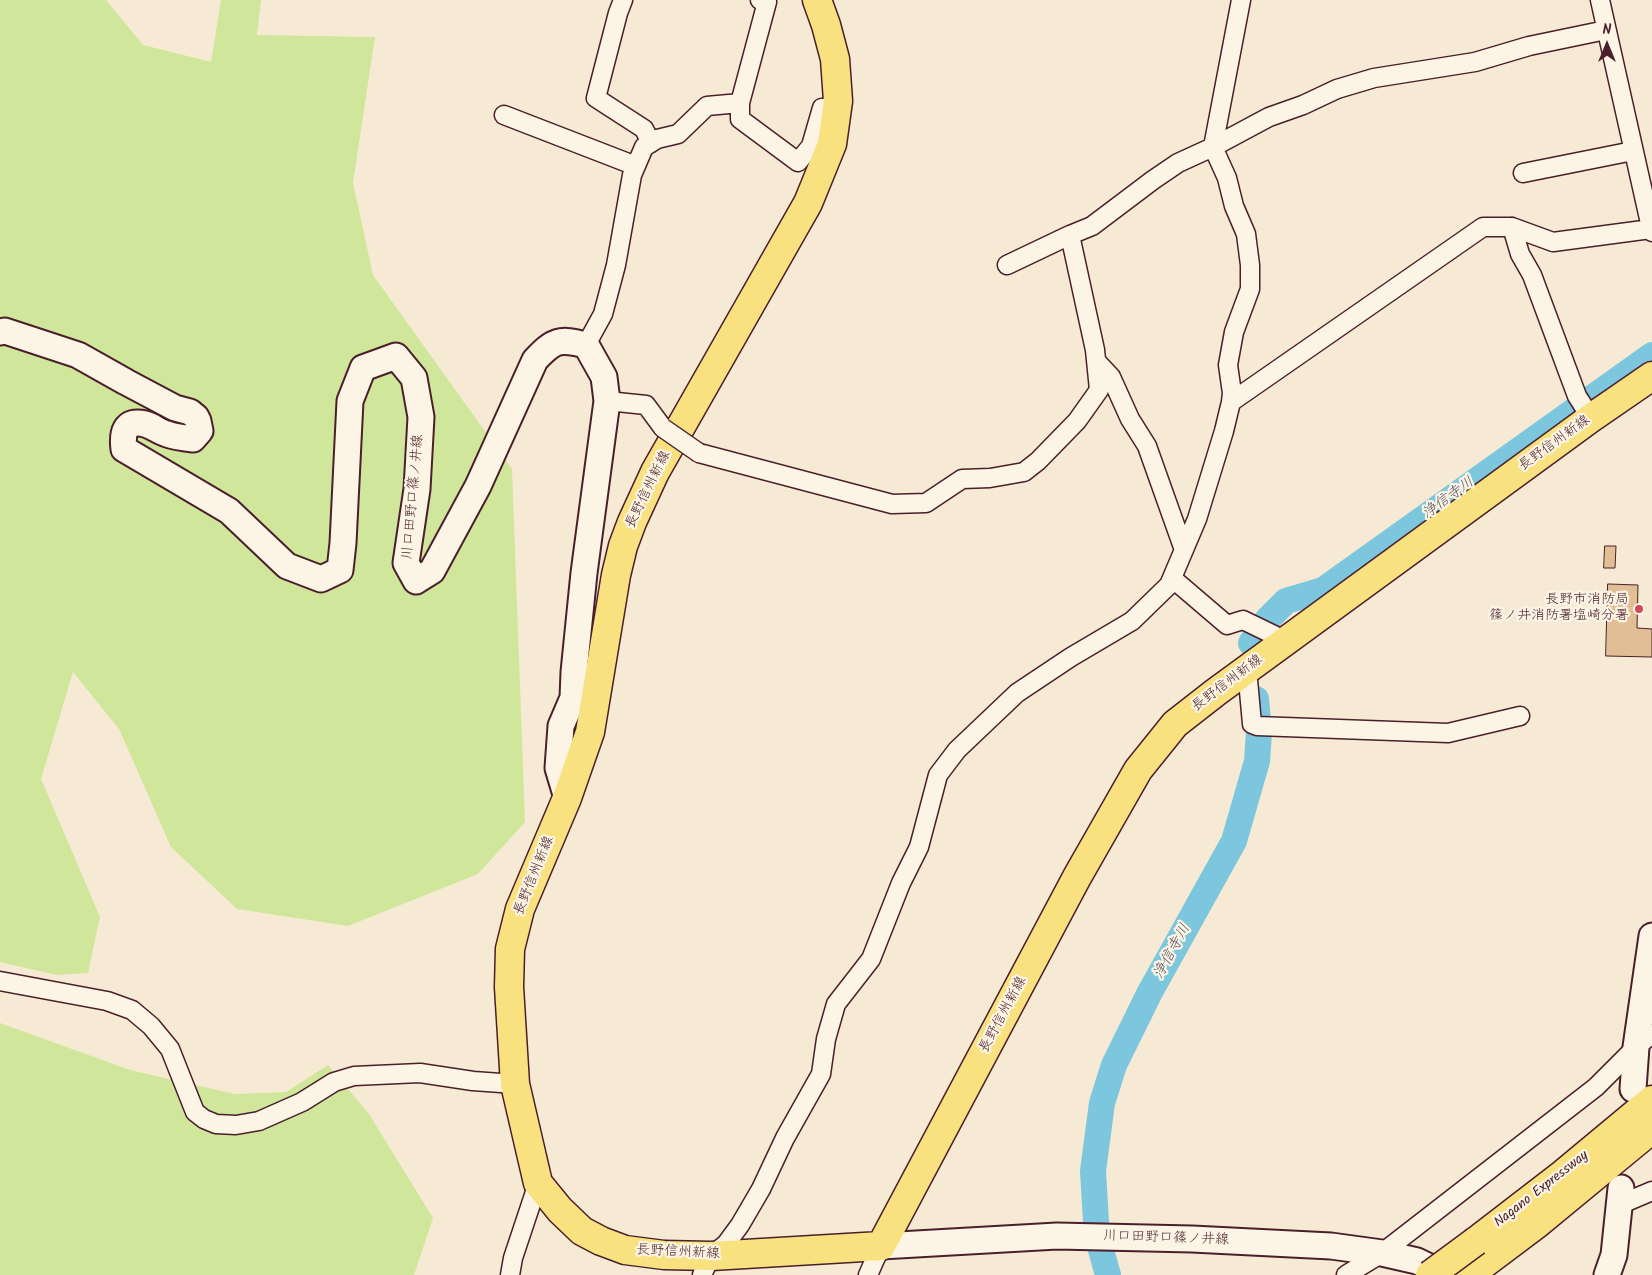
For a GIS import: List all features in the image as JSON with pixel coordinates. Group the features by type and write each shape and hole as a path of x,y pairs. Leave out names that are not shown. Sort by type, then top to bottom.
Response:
{"main road":[{"name":"長野信州新線","path":"817,0 826,24 835,59 837,107 832,144 808,203 655,472 632,522 623,546 616,575 590,732 583,756 520,909 510,949 509,987 515,1084 538,1183 560,1210 582,1230 601,1241 625,1250 664,1255 706,1265 881,1246 1076,876 1138,770 1175,724 1247,669 1278,640 1584,407 1652,376"},
{"name":"川口田野口篠ノ井線","path":"0,332 78,355 175,408 190,412 196,416 200,431 193,439 179,438 144,424 130,425 124,431 122,437 124,450 229,511 287,566 320,579 340,570 350,401 363,368 396,356 414,378 421,417 417,489 406,563 416,581 432,571 478,486 536,360 551,343 572,341 586,345"},
{"path":"566,798 558,768 561,726 573,698 584,573 607,401 604,377 586,345"},
{"path":"1643,1095 1644,1040 1652,936"},
{"name":"Nagano Expressway","path":"1469,1275 1488,1247 1643,1095"},
{"name":"Nagano Expressway","path":"1430,1275 1488,1247 1652,1129"},
{"path":"1607,1275 1614,1255 1620,1197"},
{"name":"川口田野口篠ノ井線","path":"881,1246 1057,1236 1192,1239 1331,1246 1382,1253 1417,1262 1446,1275"}],"street":[{"path":"623,0 596,98 644,129 651,142"},
{"path":"760,0 767,2 740,103 740,119 798,162 811,146 822,108 837,107"},
{"path":"706,1265 726,1244 740,1225 821,1074 826,1039 836,1004 871,959 901,883 919,847 938,775 956,750 1017,693 1071,657 1132,621 1169,585 1184,550 1215,466 1231,402 1232,393 1228,365 1234,332 1250,288 1250,265 1246,234 1234,206 1227,178 1213,147 1241,0"},
{"path":"1231,402 1483,227 1512,227 1553,242 1652,230 1600,0"},
{"path":"1007,265 1092,226 1178,163 1213,147 1262,120 1303,105 1337,89 1374,78 1475,62 1529,46 1606,30"},
{"path":"586,345 603,314 616,265 632,175 644,147 657,139 678,134 707,106 740,103"},
{"path":"504,115 636,166"},
{"path":"1523,173 1633,151"},
{"path":"1512,227 1520,254 1532,275 1584,407"},
{"path":"607,401 646,405 662,428 698,453 892,504 926,503 962,479 990,478 1024,472 1038,461 1077,421 1099,390 1095,350 1070,235"},
{"path":"1096,362 1111,377 1130,419 1146,446 1184,550"},
{"path":"1172,578 1227,625 1243,620 1250,622 1278,640"},
{"path":"1247,669 1252,724 1259,726 1448,734 1520,716"},
{"path":"0,981 107,1001 132,1010 151,1026 170,1049 195,1112 204,1119 216,1124 236,1125 259,1121 302,1102 334,1082 354,1076 420,1073 473,1081 515,1084"},
{"path":"1346,1275 1382,1253 1596,1087 1644,1040"},
{"path":"510,1275 513,1258 538,1183"},
{"path":"1620,1197 1652,1191"},
{"path":"868,1275 881,1246"}],"green space":[{"path":"0,0 106,0 143,45 211,62 221,0 261,0 257,35 375,37 353,183 373,275 512,469 525,822 478,874 348,926 237,909 171,847 119,729 73,672 41,779 100,917 88,973 56,975 0,962"},
{"path":"0,1023 130,1070 235,1094 286,1092 328,1065 369,1114 433,1218 414,1275 0,1275"}],"building":[{"path":"1605,546 1616,546 1615,568 1604,568"},
{"path":"1608,584 1638,585 1637,628 1652,629 1652,657 1606,656"}],"waterway":[{"name":"浄信寺川","path":"1251,643 1268,619 1286,601 1323,590 1652,355"},
{"name":"浄信寺川","path":"1096,1222 1093,1171 1102,1103 1114,1065 1150,992 1234,841 1257,761 1259,732 1256,699"},
{"name":"浄信寺川","path":"1101,1250 1108,1275"}],"place":[{"name":"長野市消防局 篠ノ井消防署塩崎分署","path":"1639,609"}]}
